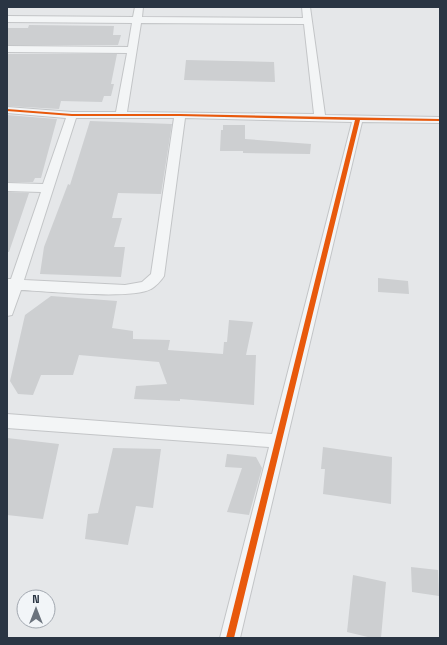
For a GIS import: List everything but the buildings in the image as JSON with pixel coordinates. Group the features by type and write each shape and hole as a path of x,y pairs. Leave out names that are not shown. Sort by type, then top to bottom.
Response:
{"street":[{"path":"121,115 139,7"},
{"path":"306,7 309,21 320,118"},
{"path":"7,19 309,21"},
{"path":"7,49 131,50"},
{"path":"7,110 72,115 180,115 440,120"},
{"path":"7,311 11,284 47,188 72,115"},
{"path":"11,284 125,290 146,286 157,276 180,115"},
{"path":"230,638 358,118"},
{"path":"7,187 47,188"},
{"path":"7,421 278,441"}],"cycle path":[{"path":"7,110 72,115 180,115 440,120"},
{"path":"230,638 358,118"}]}
